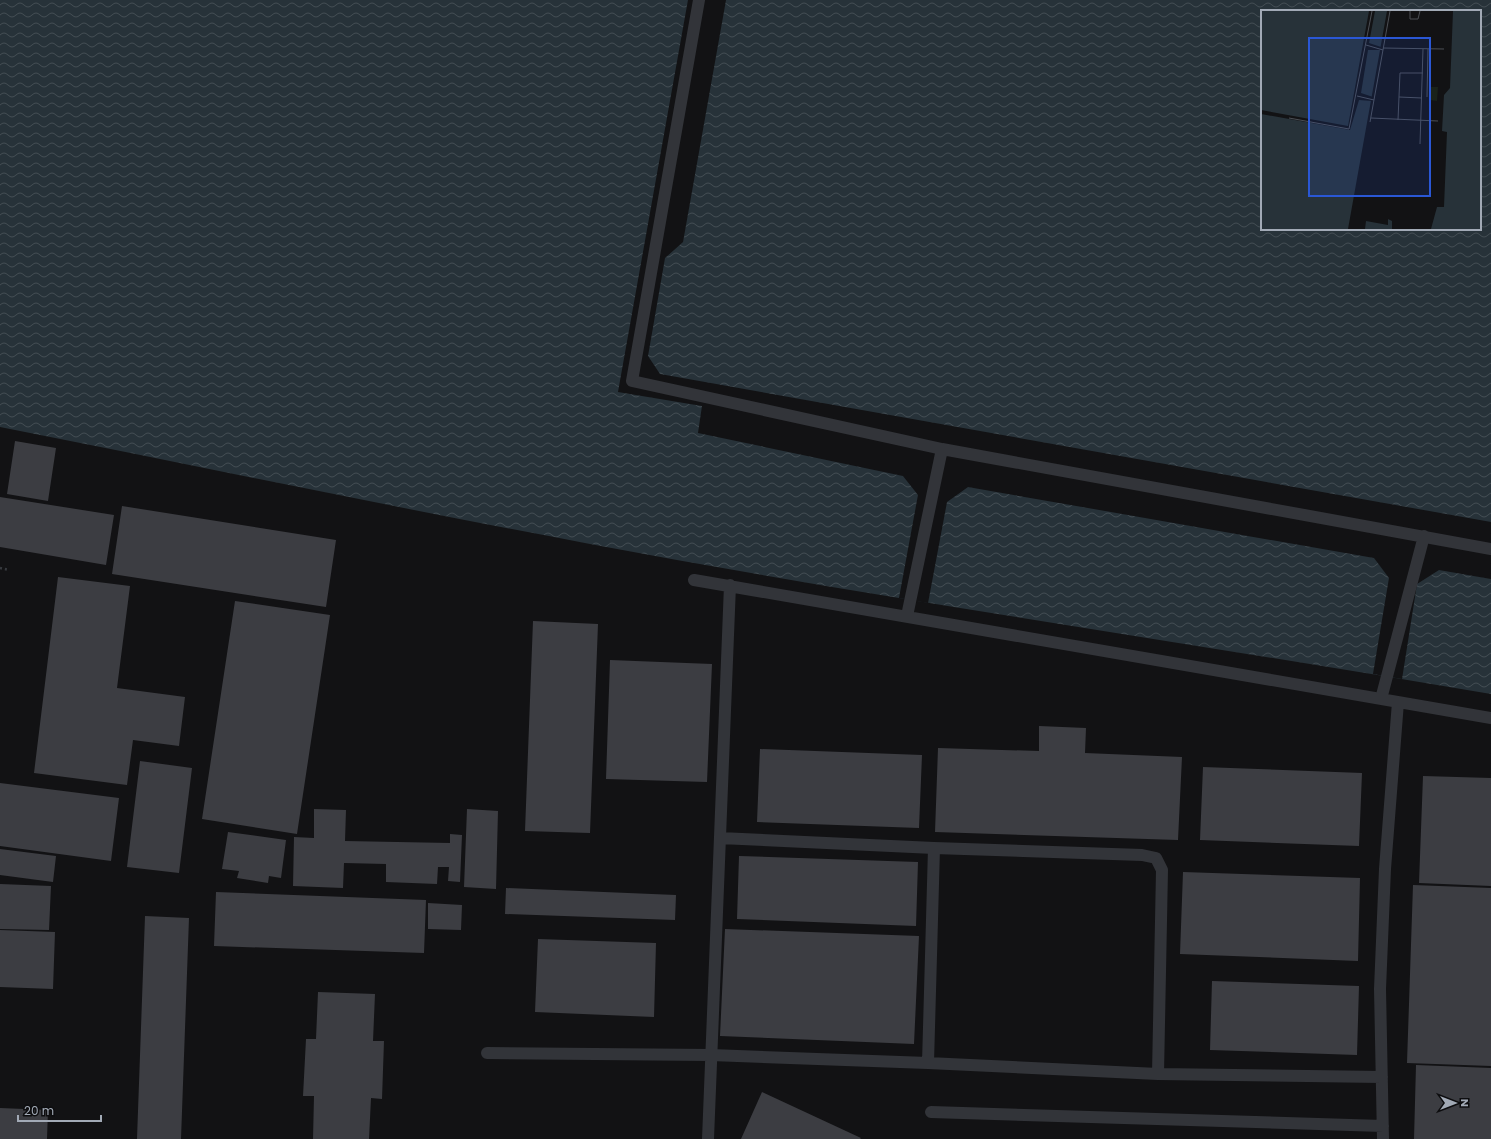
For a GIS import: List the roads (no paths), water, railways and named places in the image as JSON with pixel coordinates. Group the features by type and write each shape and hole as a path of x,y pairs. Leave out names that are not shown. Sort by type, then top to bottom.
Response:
{"lane":[{"path":"699,0 632,380 942,449 1491,549"},
{"path":"907,616 942,449"},
{"path":"1381,699 1424,536"},
{"path":"694,580 730,585 1491,718"},
{"path":"708,1139 730,585"},
{"path":"1383,1139 1380,989 1385,877 1398,702"},
{"path":"720,838 934,848 1142,855 1156,858 1162,870 1158,1074"},
{"path":"928,1063 934,848"},
{"path":"487,1053 711,1055 928,1063 1158,1074 1382,1077"},
{"path":"931,1112 1383,1126"}],"water":[{"path":"0,0 1491,0 1491,694 815,584 442,516 0,427"}]}
